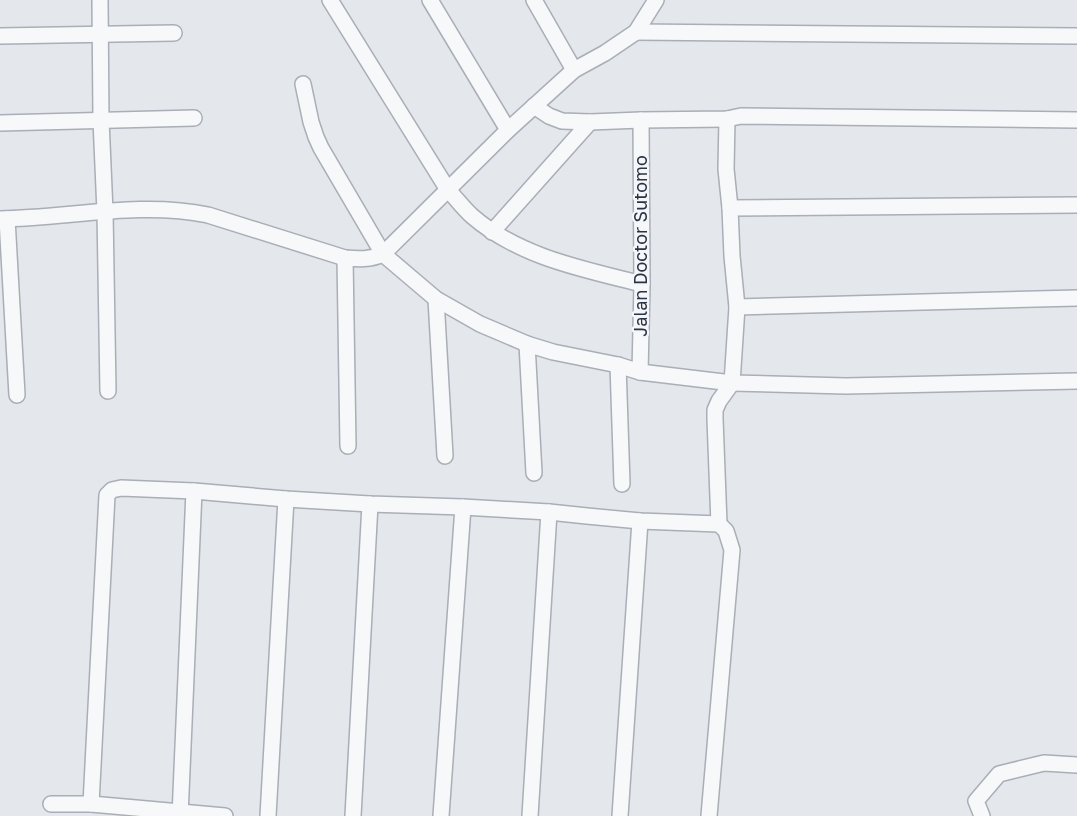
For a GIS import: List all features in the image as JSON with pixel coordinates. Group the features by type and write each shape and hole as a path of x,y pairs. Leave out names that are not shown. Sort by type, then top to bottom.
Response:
{"street":[{"path":"100,0 108,391"},
{"path":"330,0 448,190 471,215 492,232 515,245 563,264 642,284"},
{"path":"430,0 508,130"},
{"path":"534,0 574,70"},
{"path":"17,395 4,219 169,210 198,213 345,258 376,258 383,254 508,130 574,70 605,53 636,32 650,3"},
{"path":"636,32 1077,36"},
{"path":"0,36 174,33"},
{"path":"303,84 316,137 321,148 383,254 436,300 480,324 526,344 553,352 618,365 640,372 732,383 846,386 1077,381"},
{"path":"534,106 549,116 562,121 590,122 727,119 741,116 1077,120"},
{"path":"0,123 194,118"},
{"path":"709,816 732,550 726,531 719,524 715,419 715,410 732,383 737,307 726,169 727,119"},
{"name":"Jalan Doctor Sutomo","path":"640,372 642,284 641,120"},
{"path":"492,232 590,122"},
{"path":"730,208 1077,206"},
{"path":"345,258 348,446"},
{"path":"737,307 1077,298"},
{"path":"436,300 445,456"},
{"path":"526,344 534,472"},
{"path":"618,365 622,484"},
{"path":"91,804 107,495 112,490 121,488 194,491 370,504 463,506 640,521 719,524"},
{"path":"180,814 194,491"},
{"path":"268,816 286,499"},
{"path":"353,816 370,504"},
{"path":"441,816 463,506"},
{"path":"530,816 549,512"},
{"path":"620,816 640,521"},
{"path":"982,816 976,801 999,774 1044,763 1077,766"},
{"path":"51,804 91,804 180,814 225,816"}]}
